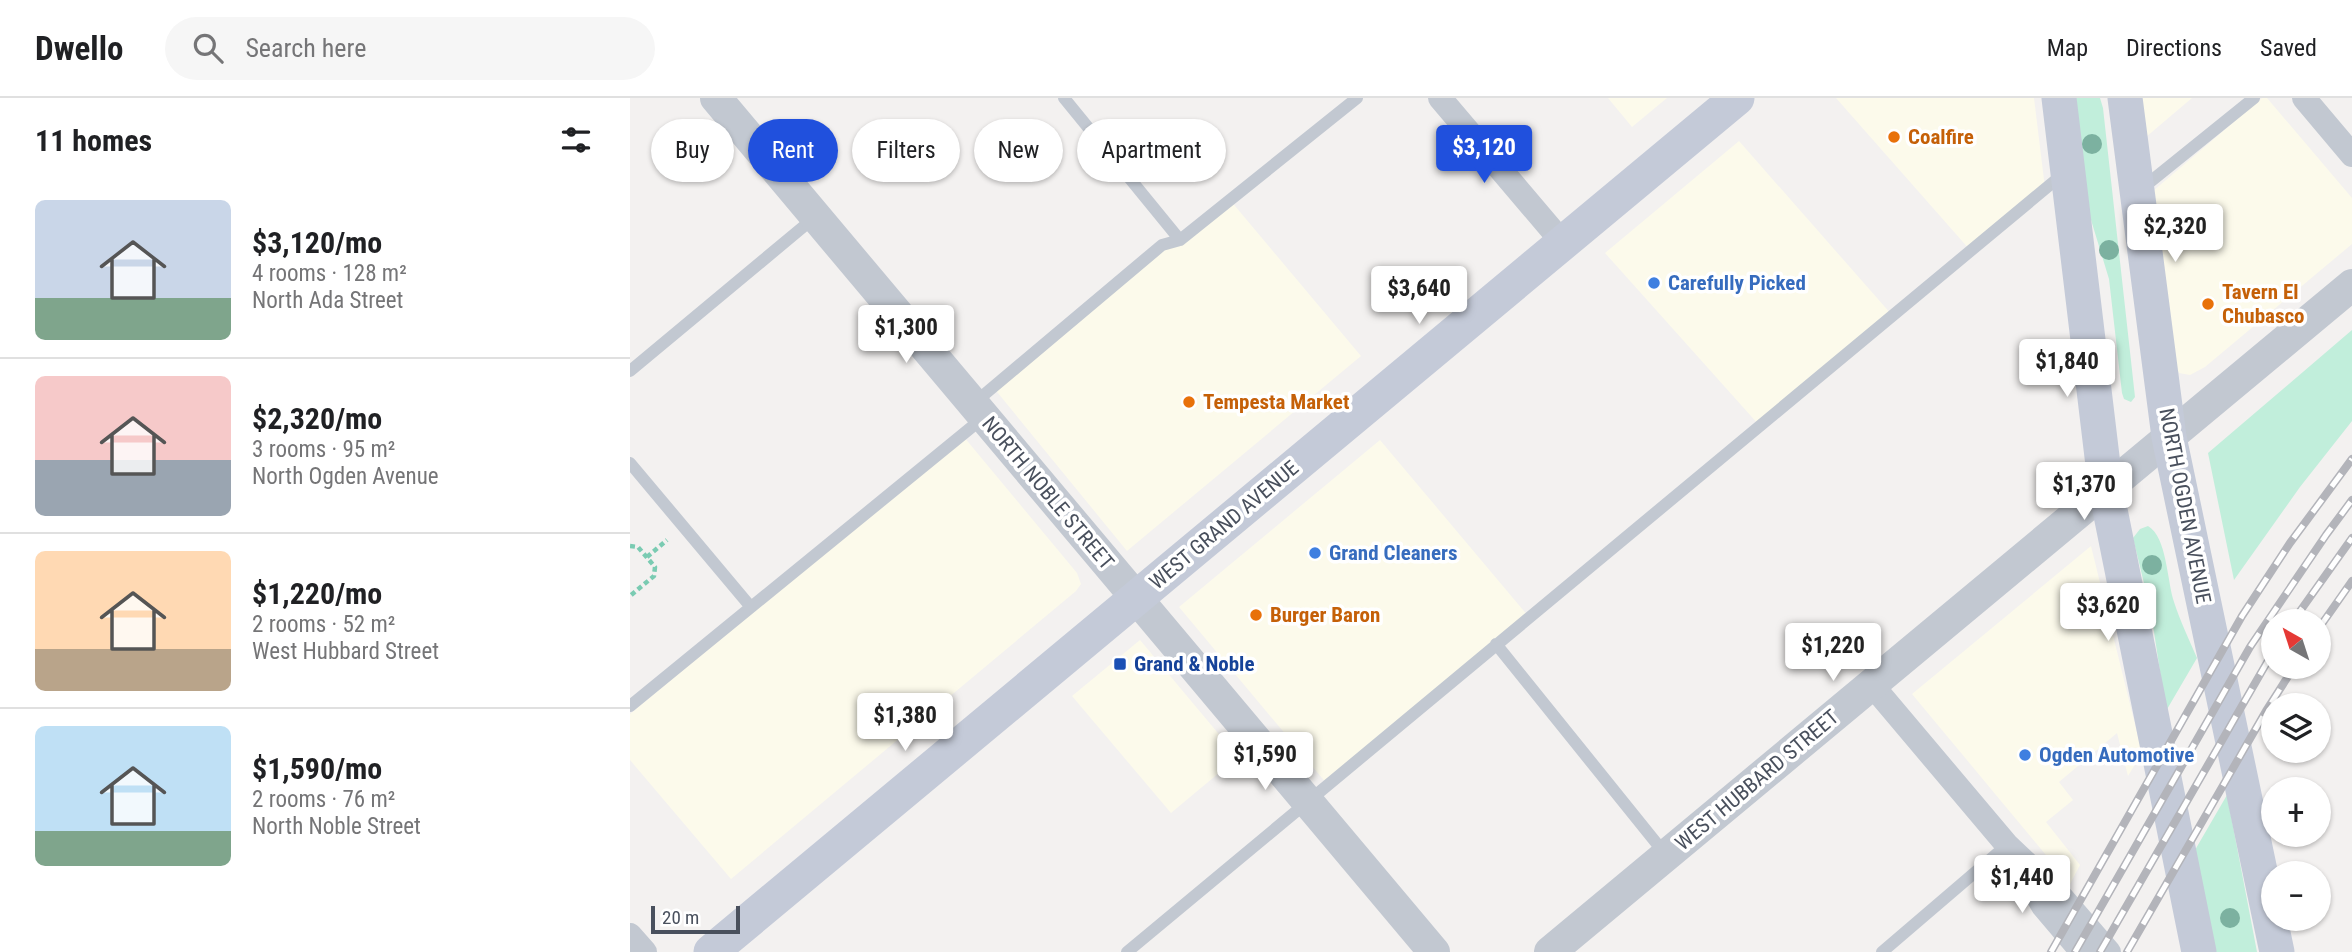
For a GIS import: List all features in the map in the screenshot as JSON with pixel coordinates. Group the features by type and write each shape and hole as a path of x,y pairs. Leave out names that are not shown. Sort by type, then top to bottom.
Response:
{"main road":[{"name":"WEST GRAND AVENUE","path":"710,952 1737,98"},
{"path":"2059,98 2106,490 2199,952"},
{"name":"NORTH OGDEN AVENUE","path":"2125,98 2169,437 2277,952"}],"street":[{"name":"NORTH NOBLE STREET","path":"716,98 1434,952"},
{"path":"1440,98 1563,243"},
{"path":"2304,98 2352,155"},
{"name":"WEST HUBBARD STREET","path":"1550,952 2352,285"},
{"path":"1872,685 2007,845 2058,893 2109,952"},
{"path":"2007,845 2043,906 2082,952"},
{"path":"630,935 645,952"}],"lane":[{"path":"1064,98 1180,240"},
{"path":"630,706 978,410 1162,245 1180,240 1357,98"},
{"path":"2137,193 2254,98"},
{"path":"1127,952 2068,169"},
{"path":"630,371 816,216"},
{"path":"630,463 750,606"},
{"path":"1496,644 1666,856"},
{"path":"1882,952 2007,845"}],"path":[{"path":"630,546 638,547 655,567 654,576 630,596"}],"shaded area":[{"path":"1608,98 1667,98 1632,127"},
{"path":"1836,98 2034,98 2045,188 1970,250"},
{"path":"2142,98 2192,98 2146,137"},
{"path":"2262,98 2267,98 2352,198 2352,244 2205,367 2190,375 2179,373 2174,363 2153,191"},
{"path":"1739,141 1892,315 1759,425 1605,253"},
{"path":"1230,200 1361,356 1127,551 993,387 1162,245"},
{"path":"964,437 1077,573 1081,584 1076,591 731,879 630,760 630,714"},
{"path":"1380,440 1529,617 1327,784 1179,607"},
{"path":"2091,546 2142,753 2128,776 2117,733 2059,782 2073,800 2046,822 2080,865 2070,884 1912,694"},
{"path":"1140,640 1238,757 1171,813 1072,696"}],"green space":[{"path":"2076,98 2100,98 2103,108 2135,397 2131,402 2124,399 2122,393 2109,279 2088,210"},
{"path":"2352,330 2352,421 2300,487 2234,580 2208,453"},
{"path":"2148,526 2163,549 2174,602 2197,658 2166,711 2151,612 2133,538 2140,529"},
{"path":"2227,795 2257,952 2216,952 2195,850"}],"railway":[{"path":"2051,952 2242,616 2290,543 2352,459"},
{"path":"2075,952 2250,647 2352,500"},
{"path":"2302,609 2352,538"},
{"path":"2331,611 2352,581"},
{"path":"2100,952 2261,673"},
{"path":"2127,952 2286,679"}],"place":[{"name":"Coalfire","path":"1894,137"},
{"name":"Carefully Picked","path":"1654,283"},
{"name":"Tavern El Chubasco","path":"2208,304"},
{"name":"Tempesta Market","path":"1189,402"},
{"name":"Grand Cleaners","path":"1315,553"},
{"name":"Burger Baron","path":"1256,615"},
{"name":"Grand & Noble","path":"1120,664"},
{"name":"Ogden Automotive","path":"2025,755"}]}
